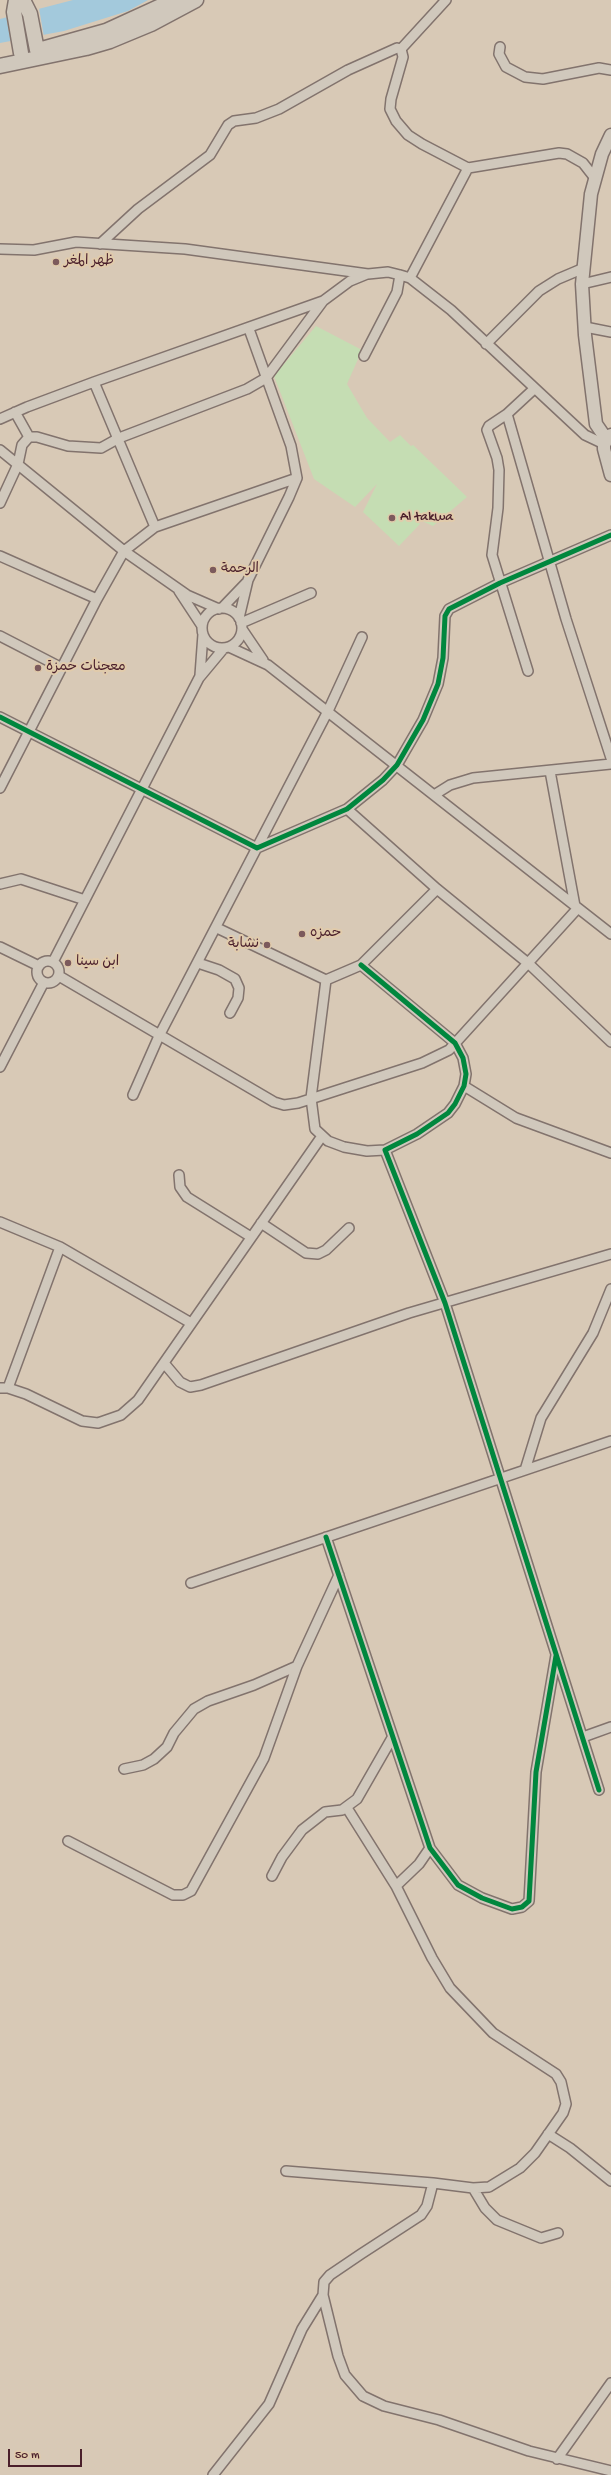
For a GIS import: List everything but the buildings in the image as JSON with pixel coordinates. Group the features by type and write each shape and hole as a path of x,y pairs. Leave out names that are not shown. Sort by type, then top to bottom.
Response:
{"main road":[{"path":"0,57 20,48 106,31 147,14 174,0"},
{"path":"0,66 86,48 110,41 151,24 196,0"},
{"path":"26,4 36,45"},
{"path":"15,6 20,48"},
{"path":"611,135 594,177 582,284 585,327 596,424 607,439 606,462 611,475"}],"street":[{"path":"446,0 401,49 402,62 394,86 390,109 396,121 408,135 468,168 563,153 583,163 594,177"},
{"path":"500,47 499,54 506,67 525,77 543,79 599,68 611,70"},
{"path":"100,244 138,209 210,155 228,125 234,121 256,118 279,109 348,70 397,48 401,49"},
{"path":"410,278 468,168"},
{"path":"0,249 34,250 76,242 185,249 368,274 388,272 410,278 451,310 585,435 607,439"},
{"path":"486,344 539,291 558,279 584,268"},
{"path":"0,419 94,382 249,329 323,301 350,281 368,274"},
{"path":"364,356 397,292 400,275"},
{"path":"582,284 611,277"},
{"path":"0,503 18,464 22,445 29,438 37,436 68,446 101,448 119,438 247,389 266,378 323,301"},
{"path":"585,327 611,332"},
{"path":"53,962 199,678 226,648 238,640 248,580 297,478 291,446 249,329"},
{"path":"94,382 119,438 155,527"},
{"path":"528,670 500,583 492,550 498,508 499,470 497,458 487,430 489,426 507,414 534,389"},
{"path":"15,412 29,438"},
{"path":"507,414 549,562 611,758"},
{"path":"0,450 124,551 177,588 197,600 220,609 232,611 241,623 258,654 268,666 328,711 611,934"},
{"path":"0,788 97,599 124,551 155,527 297,478"},
{"path":"0,717 257,848 284,838 347,809 383,780 397,765 423,720 438,684 443,658 447,612 464,600 500,583 611,535"},
{"path":"0,556 97,599"},
{"path":"199,678 202,629 208,615 220,609 248,580"},
{"path":"177,588 210,644 226,648 268,666"},
{"path":"241,623 311,593"},
{"path":"0,636 62,668"},
{"path":"133,1095 159,1036 217,928 328,711 362,637"},
{"path":"434,795 450,785 473,778 611,764"},
{"path":"550,771 576,907"},
{"path":"347,809 437,889 529,964 611,1042"},
{"path":"0,884 21,879 85,900"},
{"path":"217,928 326,980 361,965 437,889"},
{"path":"59,976 159,1036 274,1102 284,1105 298,1104 311,1098 422,1063 439,1056 455,1043 529,964 576,907"},
{"path":"0,947 39,966"},
{"path":"45,961 53,962 59,970 59,976 51,983 44,982 38,977 39,966 45,961"},
{"path":"198,963 219,970 235,980 240,988 238,998 230,1013"},
{"path":"326,980 311,1098 315,1128 322,1136 344,1147 368,1151 386,1150 417,1134 448,1113 455,1104 464,1086 466,1074 464,1063 455,1043 361,965"},
{"path":"0,1068 44,982"},
{"path":"464,1086 516,1118 611,1153"},
{"path":"60,1247 4,1388 82,1421 98,1423 121,1415 138,1400 322,1136"},
{"path":"386,1150 445,1303 557,1651 599,1790"},
{"path":"179,1175 180,1187 187,1197 251,1237"},
{"path":"0,1222 60,1247 192,1323"},
{"path":"261,1223 306,1253 318,1254 326,1250 349,1228"},
{"path":"164,1363 180,1382 190,1387 201,1385 332,1338 611,1254"},
{"path":"526,1470 541,1418 593,1333 611,1289"},
{"path":"191,1584 611,1441"},
{"path":"326,1537 430,1848 458,1886 482,1898 512,1908 522,1907 529,1901 536,1772 557,1651"},
{"path":"68,1840 173,1895 184,1894 191,1891 264,1758 297,1666 339,1575"},
{"path":"124,1769 143,1765 154,1759 167,1746 174,1734 194,1709 208,1701 254,1685 297,1666"},
{"path":"583,1737 611,1727"},
{"path":"272,1876 282,1857 302,1830 325,1812 347,1808 357,1799 392,1738"},
{"path":"286,2171 433,2183 473,2188 490,2187 512,2174 534,2153 563,2113 566,2104 559,2078 538,2061 522,2054 493,2033 450,1988 432,1958 396,1886 347,1808"},
{"path":"396,1886 419,1864 430,1848"},
{"path":"548,2134 570,2148 611,2181"},
{"path":"213,2475 269,2404 302,2329 322,2295 324,2282 330,2275 424,2212 433,2183"},
{"path":"473,2188 485,2208 497,2220 541,2238 558,2234"},
{"path":"322,2295 345,2375 363,2396 384,2406 439,2420 557,2459 611,2471"},
{"path":"557,2459 611,2383"}],"green space":[{"path":"316,326 362,350 347,384 367,418 390,442 400,435 411,446 413,445 467,497 433,526 420,520 418,522 420,524 399,546 363,512 377,484 355,507 314,479 274,376"}],"water":[{"path":"73,0 148,0 128,11 64,31 0,43 0,19"}],"pier":[{"path":"39,8 44,37 11,43 6,16"}],"cycle path":[{"path":"0,717 257,848 347,809 383,780 397,765 423,720 438,684 443,658 445,616 449,609 500,583 611,535"},
{"path":"361,965 455,1043 463,1058 466,1074 464,1086 455,1104 448,1113 417,1134 385,1150 445,1303 599,1790"},
{"path":"326,1537 430,1848 458,1885 482,1898 512,1909 522,1907 529,1901 536,1772 556,1656"}],"place":[{"name":"ظهر المغر","path":"56,262"},
{"name":"Al takwa","path":"392,518"},
{"name":"الرحمة","path":"213,570"},
{"name":"معجنات حمزة","path":"38,668"},
{"name":"حمزه","path":"302,934"},
{"name":"نشابة","path":"267,945"},
{"name":"ابن سينا","path":"68,963"}]}
